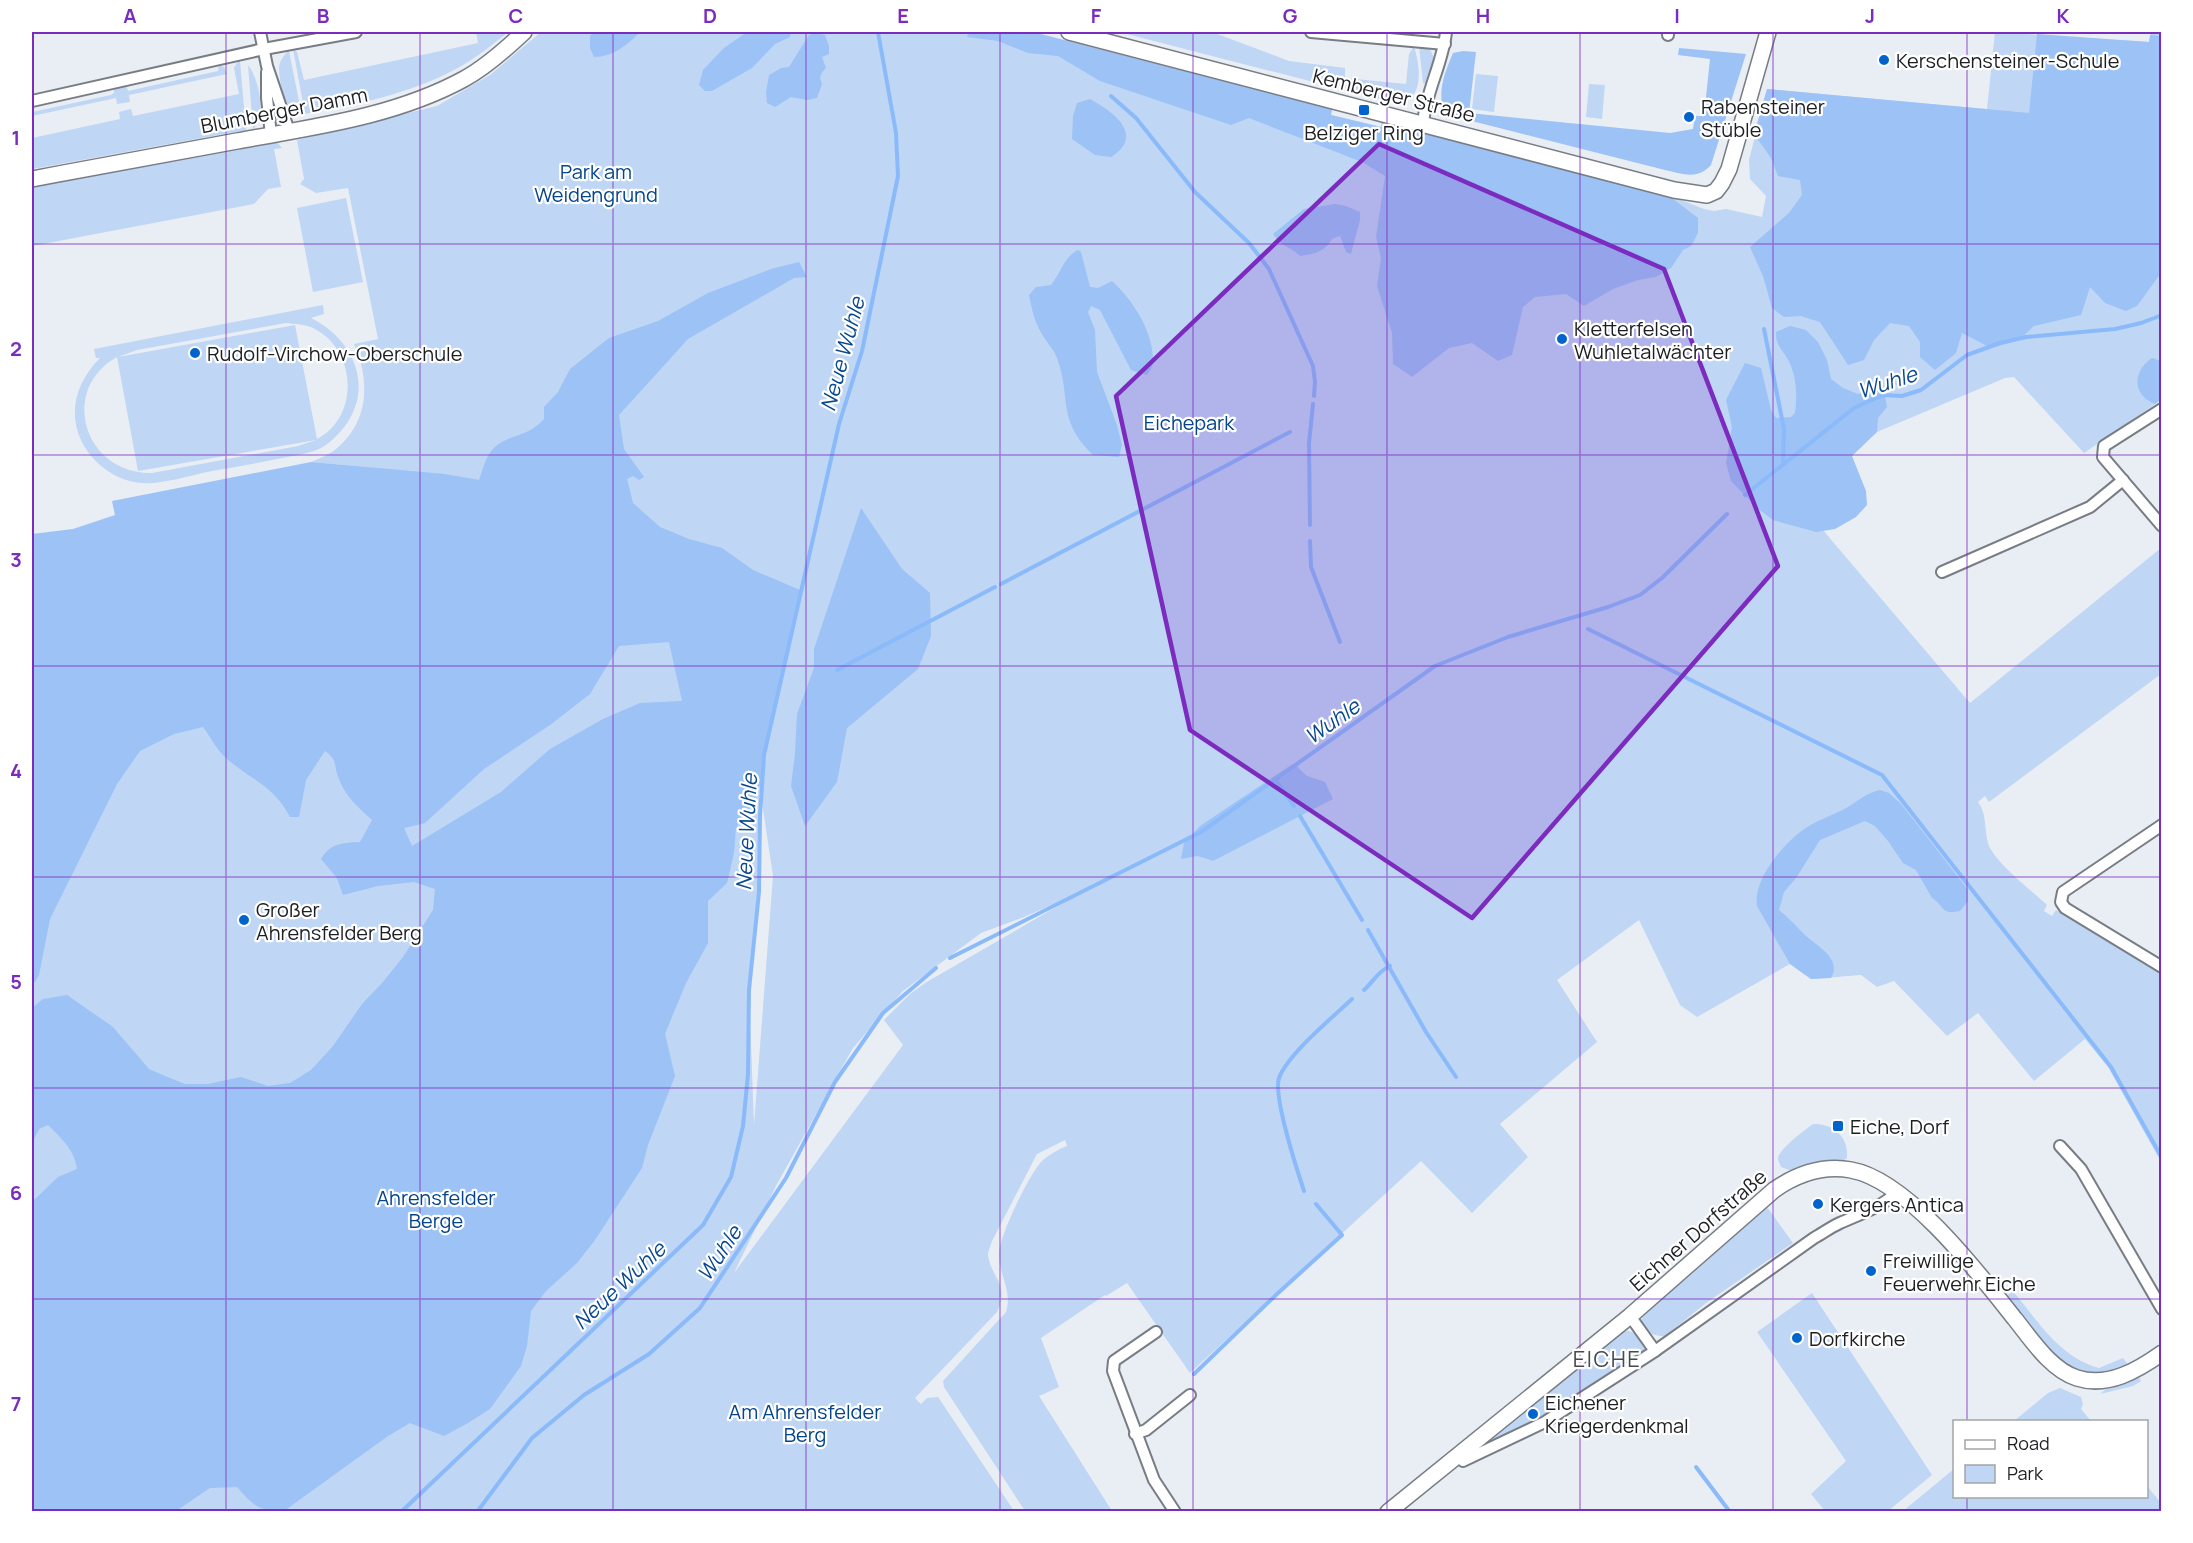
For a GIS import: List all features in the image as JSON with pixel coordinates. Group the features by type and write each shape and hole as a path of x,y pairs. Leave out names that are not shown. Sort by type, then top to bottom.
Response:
{"main road":[{"name":"Blumberger Damm","path":"32,179 271,135 394,108 465,79 502,53 524,32"},
{"name":"Kemberger Straße","path":"1069,32 1699,195 1716,191 1729,169 1768,32"},
{"name":"Eichner Dorfstraße","path":"1388,1512 1630,1316 1774,1190 1795,1177 1828,1169 1852,1170 1867,1174 1896,1193 1946,1237 2052,1362 2071,1376 2091,1381 2124,1375 2162,1353"}],"street":[{"path":"260,32 267,66 271,135"},
{"path":"32,101 264,49 356,32"},
{"path":"1311,32 1445,44"},
{"path":"1423,123 1425,106 1445,44 1446,32"},
{"path":"267,66 289,131"},
{"path":"2162,409 2104,446 2103,457 2162,526"},
{"path":"1942,572 2090,507 2123,480"},
{"path":"2162,825 2063,892 2061,902 2065,908 2162,967"},
{"path":"2060,1146 2081,1169 2162,1309"},
{"path":"1463,1461 1545,1422 1655,1351 1814,1238 1886,1202 1896,1193"},
{"name":"Eichner Dorfstraße","path":"1630,1316 1655,1351"},
{"path":"1156,1332 1114,1361 1113,1371 1154,1480 1175,1512"},
{"path":"1135,1434 1146,1430 1190,1395"}],"highlighted area":[{"path":"1379,144 1664,269 1778,566 1472,918 1190,730 1116,396"}],"green space":[{"path":"476,32 508,32 483,52 438,78 401,92 305,114 293,49 297,52 304,80 478,43"},
{"path":"541,32 997,32 1332,109 1331,115 1381,127 1382,122 1395,125 1668,195 1704,209 1714,211 1726,209 1762,217 1766,196 1750,179 1749,160 1767,89 1987,109 1995,32 2149,42 2151,32 2161,32 2161,400 2084,453 2014,377 2005,378 1877,432 1799,502 1970,703 2161,548 2161,674 1989,802 1985,796 1978,802 1983,811 1991,850 2005,867 2047,905 2044,911 2052,916 2056,910 2161,974 2161,1162 2108,1067 2085,1039 2034,1081 1978,1013 1947,1036 1894,981 1877,987 1861,975 1811,979 1790,964 1697,1017 1680,1005 1639,920 1557,980 1597,1042 1500,1124 1528,1157 1472,1213 1421,1161 1190,1373 1127,1283 1041,1338 1059,1387 1039,1396 1112,1511 1025,1511 944,1387 943,1381 1006,1312 1008,1296 999,1261 1004,1233 1037,1167 1043,1160 1067,1146 1065,1140 1037,1154 992,1241 988,1255 1002,1295 997,1312 915,1398 921,1404 927,1398 938,1397 1014,1511 32,1512 32,556 375,468 311,462 332,452 353,429 360,416 364,388 363,373 354,344 378,339 348,188 316,193 300,184 304,179 297,140 437,106 490,75","holes":["1294,763 1307,776 1213,861 1197,856 1252,793","762,802 773,876 754,1125 749,990 759,892","1084,891 925,983 910,994 884,1020 903,1045 734,1273 777,1184 853,1048 903,991 981,933"]},
{"path":"594,32 640,32 625,46 613,53 594,57 590,48 590,36"},
{"path":"747,32 791,32 790,37 775,44 752,68 712,91 705,91 699,85 703,70 724,48"},
{"path":"969,32 1033,32 1332,109 1331,115 1381,127 1382,122 1395,125 1668,195 1698,218 1698,233 1691,246 1683,250 1671,268 1656,277 1638,280 1613,289 1584,306 1566,294 1535,297 1523,307 1512,355 1498,361 1472,343 1449,348 1412,377 1393,364 1392,333 1377,286 1381,258 1376,237 1385,176 1362,162 1249,118 1231,125 1100,81 1058,56 1028,53 998,41 967,37"},
{"path":"1119,32 1212,32 1289,61 1345,68 1345,78 1406,84 1409,54 1414,46 1418,65 1418,84 1410,98 1402,102 1391,102"},
{"path":"815,33 825,35 829,46 829,54 822,57 826,68 822,72 822,84 817,98 807,100 791,97 775,107 767,103 769,75 781,68 789,67 809,35"},
{"path":"2037,34 2149,42 2150,35 2161,36 2161,273 2137,306 2126,311 2105,303 2090,287 2081,315 2034,326 2019,340 1991,348 1962,333 1956,353 1935,370 1920,357 1920,342 1909,326 1890,323 1874,340 1864,360 1848,365 1820,322 1801,316 1784,317 1772,308 1763,276 1750,247 1789,213 1802,195 1800,180 1778,176 1771,158 1754,134 1767,89 2029,113"},
{"path":"1419,46 1430,49 1434,58 1427,84 1423,83"},
{"path":"1679,48 1746,54 1711,165 1701,173 1671,172 1452,116 1444,111 1442,104 1443,82 1453,53 1476,52 1469,113 1670,133 1693,129 1695,116 1704,116 1710,59 1678,55"},
{"path":"288,51 302,116 296,114 287,103 280,81 280,62"},
{"path":"240,61 246,130 32,169 32,138 120,119 119,112 131,109 133,116 239,94 234,68"},
{"path":"219,65 224,67 227,74 129,95 130,102 117,104 116,98 32,116 32,112 111,95 114,93 114,87 126,85 128,91 218,71"},
{"path":"248,65 260,98 260,116 253,129"},
{"path":"1476,74 1498,76 1494,112 1472,109"},
{"path":"1589,84 1605,85 1602,119 1586,117"},
{"path":"1090,99 1116,117 1126,132 1126,140 1121,149 1111,157 1095,155 1072,139 1073,116 1077,103"},
{"path":"277,142 282,148 274,149 281,187 268,189 254,204 32,246 32,187"},
{"path":"346,198 363,282 313,292 297,208"},
{"path":"1335,204 1360,212 1351,254 1346,252 1340,236 1332,239 1319,252 1300,256 1279,242 1273,234 1304,209"},
{"path":"1078,250 1081,252 1090,287 1098,288 1112,281 1134,307 1150,340 1153,364 1147,375 1131,370 1100,310 1091,306 1088,312 1095,330 1097,372 1117,425 1122,445 1119,457 1093,455 1074,430 1069,419 1057,358 1037,324 1029,295 1036,287 1051,285 1066,261"},
{"name":"Ahrensfelder Berge","path":"799,262 807,277 794,278 688,339 619,415 624,449 644,477 639,480 633,476 627,479 633,503 660,527 689,539 722,548 753,570 800,590 764,755 763,776 754,802 736,828 734,853 727,883 708,901 708,943 686,983 665,1034 675,1076 648,1145 642,1168 595,1240 577,1263 546,1291 531,1311 527,1346 521,1366 490,1409 468,1423 444,1436 410,1423 388,1436 284,1511 262,1509 237,1487 210,1488 176,1511 32,1511 32,1202 58,1177 77,1169 70,1150 48,1125 39,1129 32,1143 32,1008 43,999 67,995 113,1027 149,1069 185,1084 208,1084 241,1077 268,1086 290,1083 311,1070 333,1046 362,1004 403,957 433,910 435,889 414,882 378,886 343,895 337,878 321,859 333,847 360,842 372,820 345,791 332,758 325,751 306,780 299,817 290,817 269,790 222,754 203,727 174,734 140,751 117,784 50,919 39,975 32,983 32,534 73,529 115,515 112,501 311,462 445,474 479,480 485,462 493,449 502,442 538,425 544,419 544,407 558,392 570,369 609,338 658,321 708,293 771,269","holes":["669,642 682,701 640,703 603,719 550,749 501,792 412,846 404,828 425,823 484,769 550,725 590,694 619,646"]},
{"path":"323,305 324,314 311,318 338,338 348,350 355,364 358,395 354,410 345,426 337,436 319,449 168,481 140,483 116,476 106,470 88,452 81,441 75,419 76,400 87,373 100,358 96,358 94,349","holes":["286,323 307,326 328,338 338,351 345,367 348,383 346,400 341,415 331,429 317,439 295,325 118,357 137,350","117,357 138,471 128,470 109,460 95,445 87,427 84,408 88,389 99,371","316,440 298,446 152,473 138,471"]},
{"path":"1790,326 1806,330 1818,342 1827,360 1831,379 1843,388 1858,394 1872,390 1884,390 1887,407 1878,418 1877,432 1852,456 1866,491 1867,505 1856,517 1835,529 1816,532 1773,520 1757,508 1731,481 1726,463 1732,427 1726,400 1745,363 1761,368 1771,410 1776,418 1791,417 1795,413 1796,395 1793,372 1776,337 1776,332"},
{"path":"2152,358 2161,361 2161,399 2155,404 2142,394 2137,382 2141,369"},
{"path":"861,508 902,569 930,593 931,636 918,669 847,728 837,782 805,826 791,786 797,714 814,668 814,649"},
{"path":"1294,763 1307,776 1325,782 1333,799 1213,861 1197,856 1181,859 1184,843 1200,826"},
{"path":"1880,790 1889,793 1901,804 1968,890 1968,901 1960,911 1949,912 1943,909 1932,898 1916,870 1903,863 1875,826 1865,821 1820,840 1796,878 1784,892 1779,910 1826,952 1833,964 1834,971 1831,978 1811,979 1790,964 1757,906 1759,886 1776,856 1799,833 1810,825"},
{"path":"1813,1124 1827,1126 1838,1133 1845,1144 1847,1158 1843,1161 1817,1163 1792,1171 1781,1167 1778,1159 1783,1149"},
{"path":"1767,1207 1793,1243 1706,1303 1665,1336 1647,1331 1642,1323 1643,1314"},
{"path":"1997,1282 2008,1295 2013,1291 2050,1337 2072,1356 2099,1368 2123,1358 2129,1366 2101,1374 2084,1372 2071,1367 2046,1348 1995,1286"},
{"path":"1812,1293 1932,1475 1888,1511 1825,1511 1811,1494 1846,1461 1757,1332"},
{"path":"1623,1330 1639,1336 1647,1351 1533,1423 1475,1450"},
{"path":"2139,1377 2141,1381 2133,1386 2100,1394 2106,1389"},
{"path":"2060,1388 2081,1397 2083,1404 2081,1409 2090,1420 2015,1420 2048,1393"},
{"path":"1953,1470 1953,1498 2148,1498 2148,1487 2161,1503 2161,1511 1903,1511"}],"waterway":[{"name":"Neue Wuhle","path":"401,1512 703,1225 731,1177 743,1126 748,1074 749,990 759,892 764,755 839,424 862,351 898,176 896,133 878,32"},
{"path":"1111,96 1136,118 1195,192 1249,243 1269,269 1313,366 1314,396"},
{"name":"Wuhle","path":"1745,495 1854,408 1883,395 1902,396 1921,390 1967,355 2000,343 2026,337 2115,329 2162,315"},
{"path":"1764,329 1784,429 1783,464"},
{"path":"1310,525 1309,443 1313,404"},
{"path":"1001,584 1290,432"},
{"name":"Wuhle","path":"950,958 1201,832 1435,666 1508,637 1640,595 1662,578 1727,514"},
{"path":"1310,541 1311,567 1340,642"},
{"path":"837,670 995,587"},
{"path":"1588,629 1882,775 2111,1067 2162,1158"},
{"path":"1275,779 1294,806"},
{"path":"1300,816 1362,920"},
{"path":"1368,930 1426,1032 1456,1077"},
{"path":"1364,990 1390,966"},
{"name":"Wuhle","path":"477,1512 532,1438 584,1395 649,1354 700,1308 786,1178 835,1082 883,1013 936,968"},
{"path":"1304,1191 1282,1116 1279,1078 1301,1047 1352,999"},
{"path":"1194,1374 1342,1235 1316,1204"},
{"path":"1696,1467 1730,1512"}],"place":[{"name":"Kerschensteiner-Schule","path":"1884,60"},
{"name":"Belziger Ring","path":"1364,110"},
{"name":"Rabensteiner Stüble","path":"1689,117"},
{"name":"Kletterfelsen Wuhletalwächter","path":"1562,339"},
{"name":"Rudolf-Virchow-Oberschule","path":"195,353"},
{"name":"Großer Ahrensfelder Berg","path":"244,920"},
{"name":"Eiche, Dorf","path":"1838,1126"},
{"name":"Kergers Antica","path":"1818,1204"},
{"name":"Freiwillige Feuerwehr Eiche","path":"1871,1271"},
{"name":"Dorfkirche","path":"1797,1338"},
{"name":"Eichener Kriegerdenkmal","path":"1533,1414"}],"district":[{"name":"EICHE","path":"1607,1359"}],"park label":[{"name":"Park am Weidengrund","path":"596,182"},
{"name":"Eichepark","path":"1189,422"},
{"name":"Am Ahrensfelder Berg","path":"805,1422"}]}
